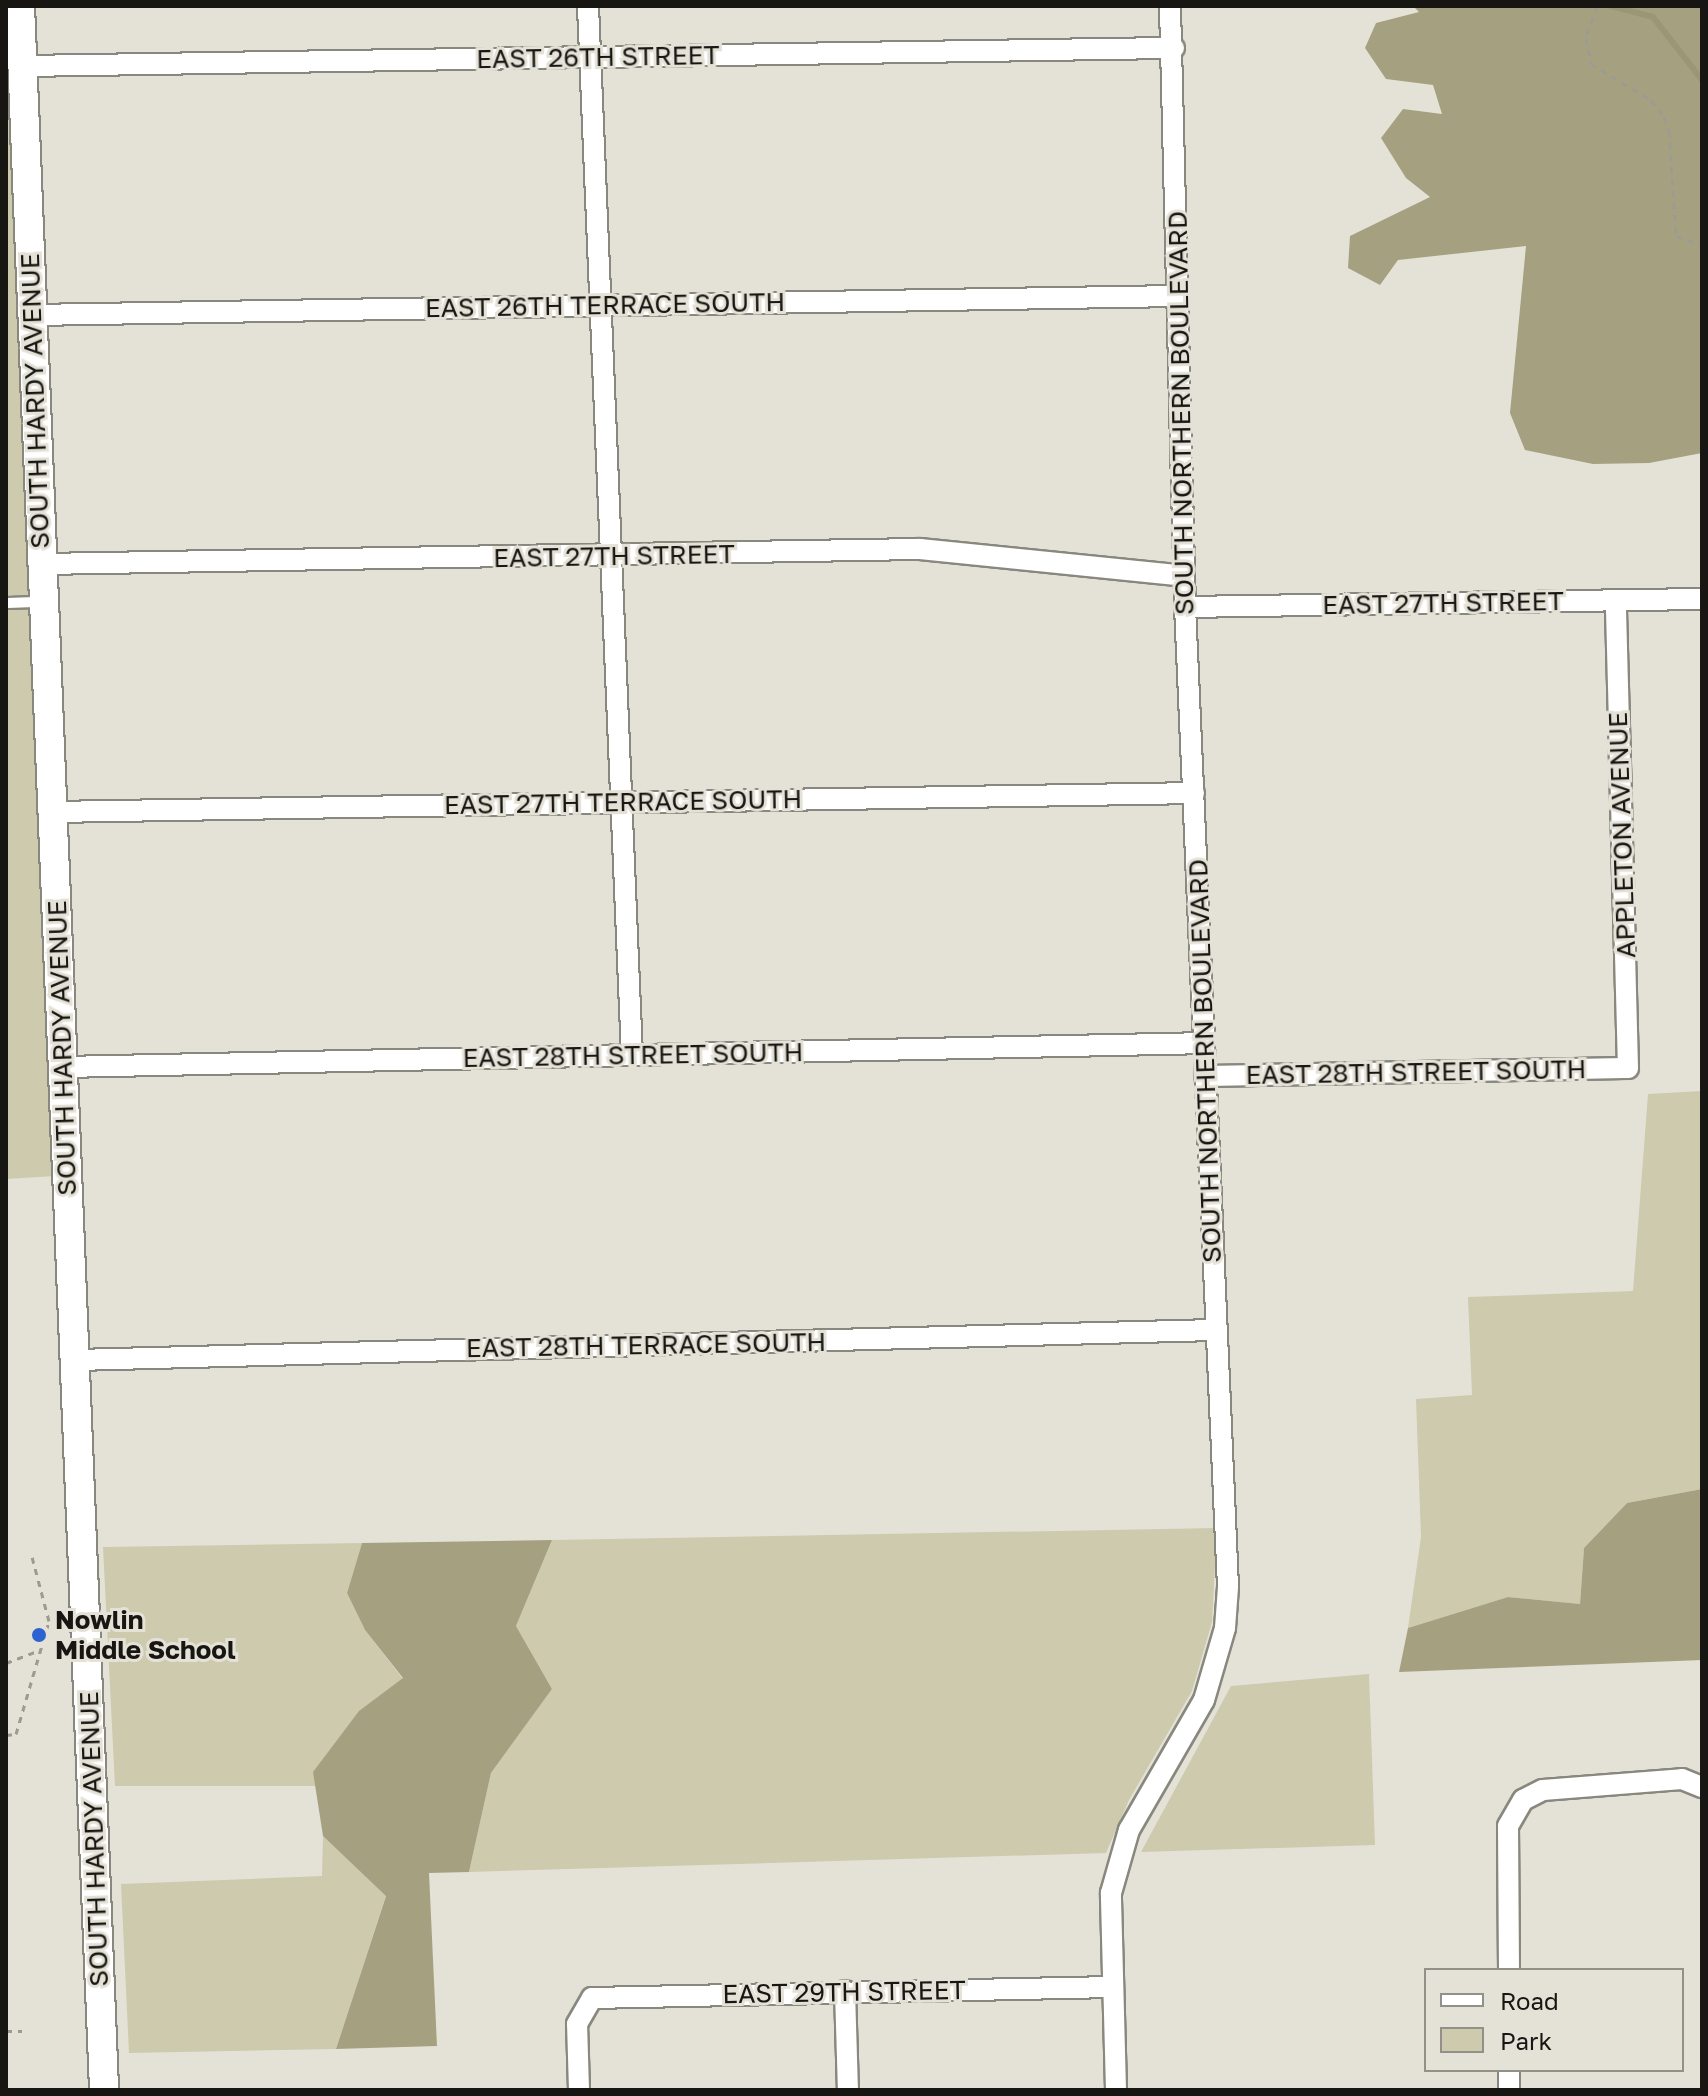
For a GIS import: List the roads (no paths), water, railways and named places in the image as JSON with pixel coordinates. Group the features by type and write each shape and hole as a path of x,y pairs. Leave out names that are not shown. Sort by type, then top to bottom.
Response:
{"street":[{"name":"SOUTH HARDY AVENUE","path":"20,6 104,2090"},
{"path":"588,6 632,1055"},
{"name":"SOUTH NORTHERN BOULEVARD","path":"1116,2090 1111,1893 1129,1830 1204,1700 1225,1628 1216,1330 1185,607 1174,48 1170,6"},
{"name":"EAST 26TH STREET","path":"23,66 1174,48"},
{"name":"EAST 26TH TERRACE SOUTH","path":"32,315 1179,296"},
{"name":"EAST 27TH STREET","path":"42,564 920,549 1184,576"},
{"name":"EAST 27TH STREET","path":"1185,607 1702,599"},
{"name":"APPLETON AVENUE","path":"1616,601 1628,1068"},
{"name":"EAST 27TH TERRACE SOUTH","path":"52,812 1194,793"},
{"name":"EAST 28TH STREET SOUTH","path":"63,1067 1204,1043"},
{"name":"EAST 28TH STREET SOUTH","path":"1205,1076 1628,1068"},
{"name":"EAST 28TH TERRACE SOUTH","path":"76,1360 1216,1330"},
{"path":"1509,1968 1508,1826 1520,1807 1543,1790 1682,1779 1702,1787"},
{"name":"EAST 29TH STREET","path":"579,2090 577,2024 592,1998 1112,1987"},
{"path":"845,1991 848,2090"}],"lane":[{"path":"6,603 43,602"}],"waterway":[{"path":"1611,6 1653,17 1702,80"}],"place":[{"name":"Nowlin Middle School","path":"39,1635"}]}
